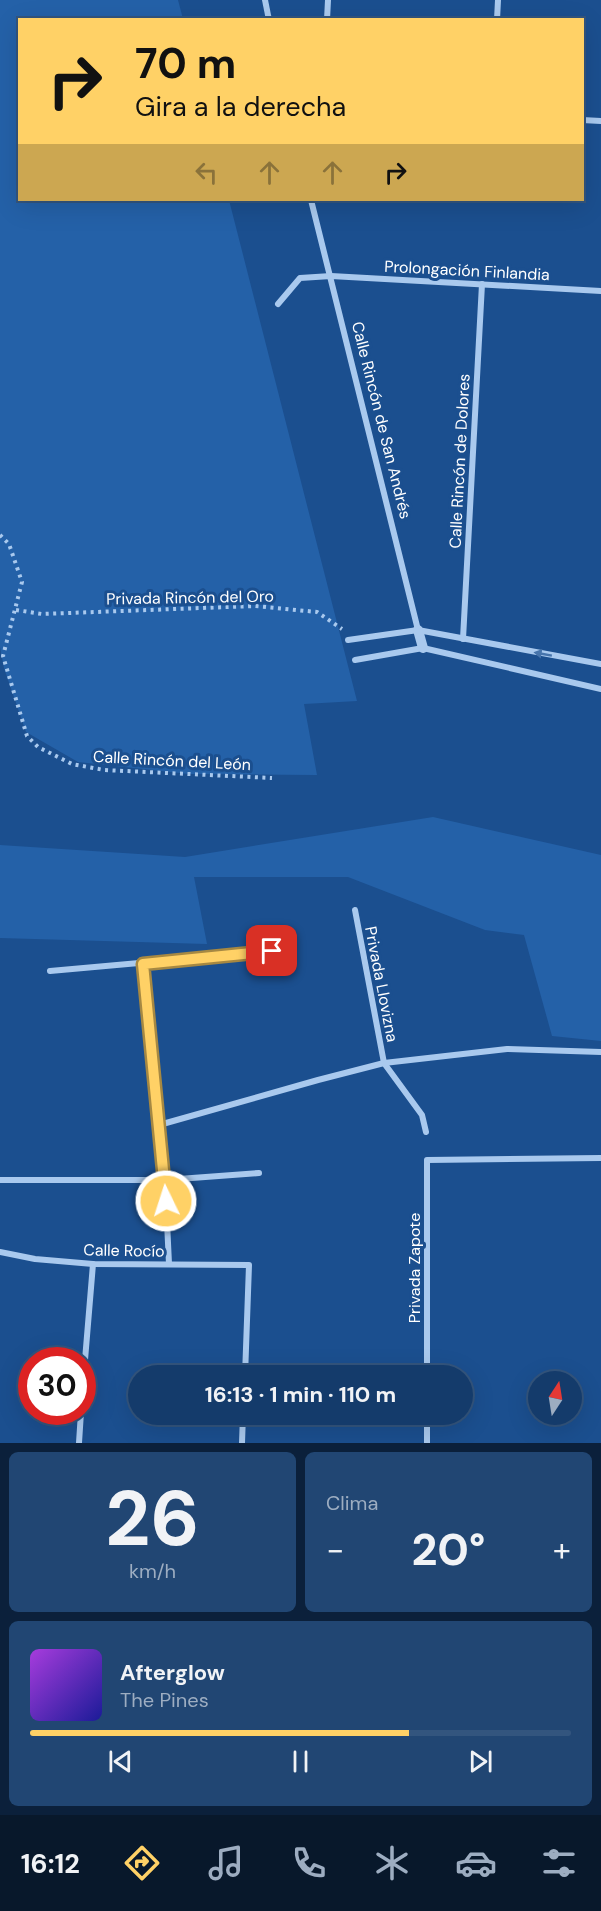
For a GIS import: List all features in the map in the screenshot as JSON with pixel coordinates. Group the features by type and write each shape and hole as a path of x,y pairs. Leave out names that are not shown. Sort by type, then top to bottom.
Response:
{"street":[{"path":"265,0 269,18"},
{"path":"327,18 328,0"},
{"path":"497,18 498,0"},
{"path":"584,120 601,121"},
{"name":"Calle Rincón de San Andrés","path":"311,201 423,648"},
{"name":"Prolongación Finlandia","path":"278,304 300,278 331,276 601,291"},
{"name":"Calle Rincón de Dolores","path":"463,639 482,284"},
{"path":"348,640 418,630 601,664"},
{"path":"356,660 423,648 601,689"},
{"name":"Privada Llovizna","path":"355,910 384,1063"},
{"path":"50,971 272,951"},
{"path":"143,964 165,1180 169,1264"},
{"path":"159,1125 384,1063 507,1049 601,1052"},
{"path":"384,1063 422,1115 426,1132"},
{"name":"Privada Zapote","path":"427,1365 427,1160 601,1158"},
{"path":"0,1180 165,1180 259,1173"},
{"name":"Calle Rocío","path":"0,1252 35,1259 93,1264 249,1266 244,1365"},
{"path":"86,1347 93,1264"},
{"path":"79,1443 80,1425"},
{"path":"242,1443 243,1425"},
{"path":"427,1425 427,1443"}],"path":[{"path":"0,535 9,544 22,582 16,610"},
{"name":"Privada Rincón del Oro","path":"16,610 42,614 265,607 317,612 356,639"},
{"name":"Calle Rincón del León","path":"16,610 3,656 27,736 38,747 72,764 104,770 272,777"}],"shaded area":[{"path":"0,0 178,0 183,18 18,18 18,201 229,201 357,701 304,704 317,775 189,774 78,762 26,732 4,668 0,647"},
{"path":"433,817 601,855 601,1041 552,1036 524,935 485,930 348,877 194,877 207,944 0,938 0,845 185,857"}],"route":[{"path":"166,1201 143,964 272,951"}]}
